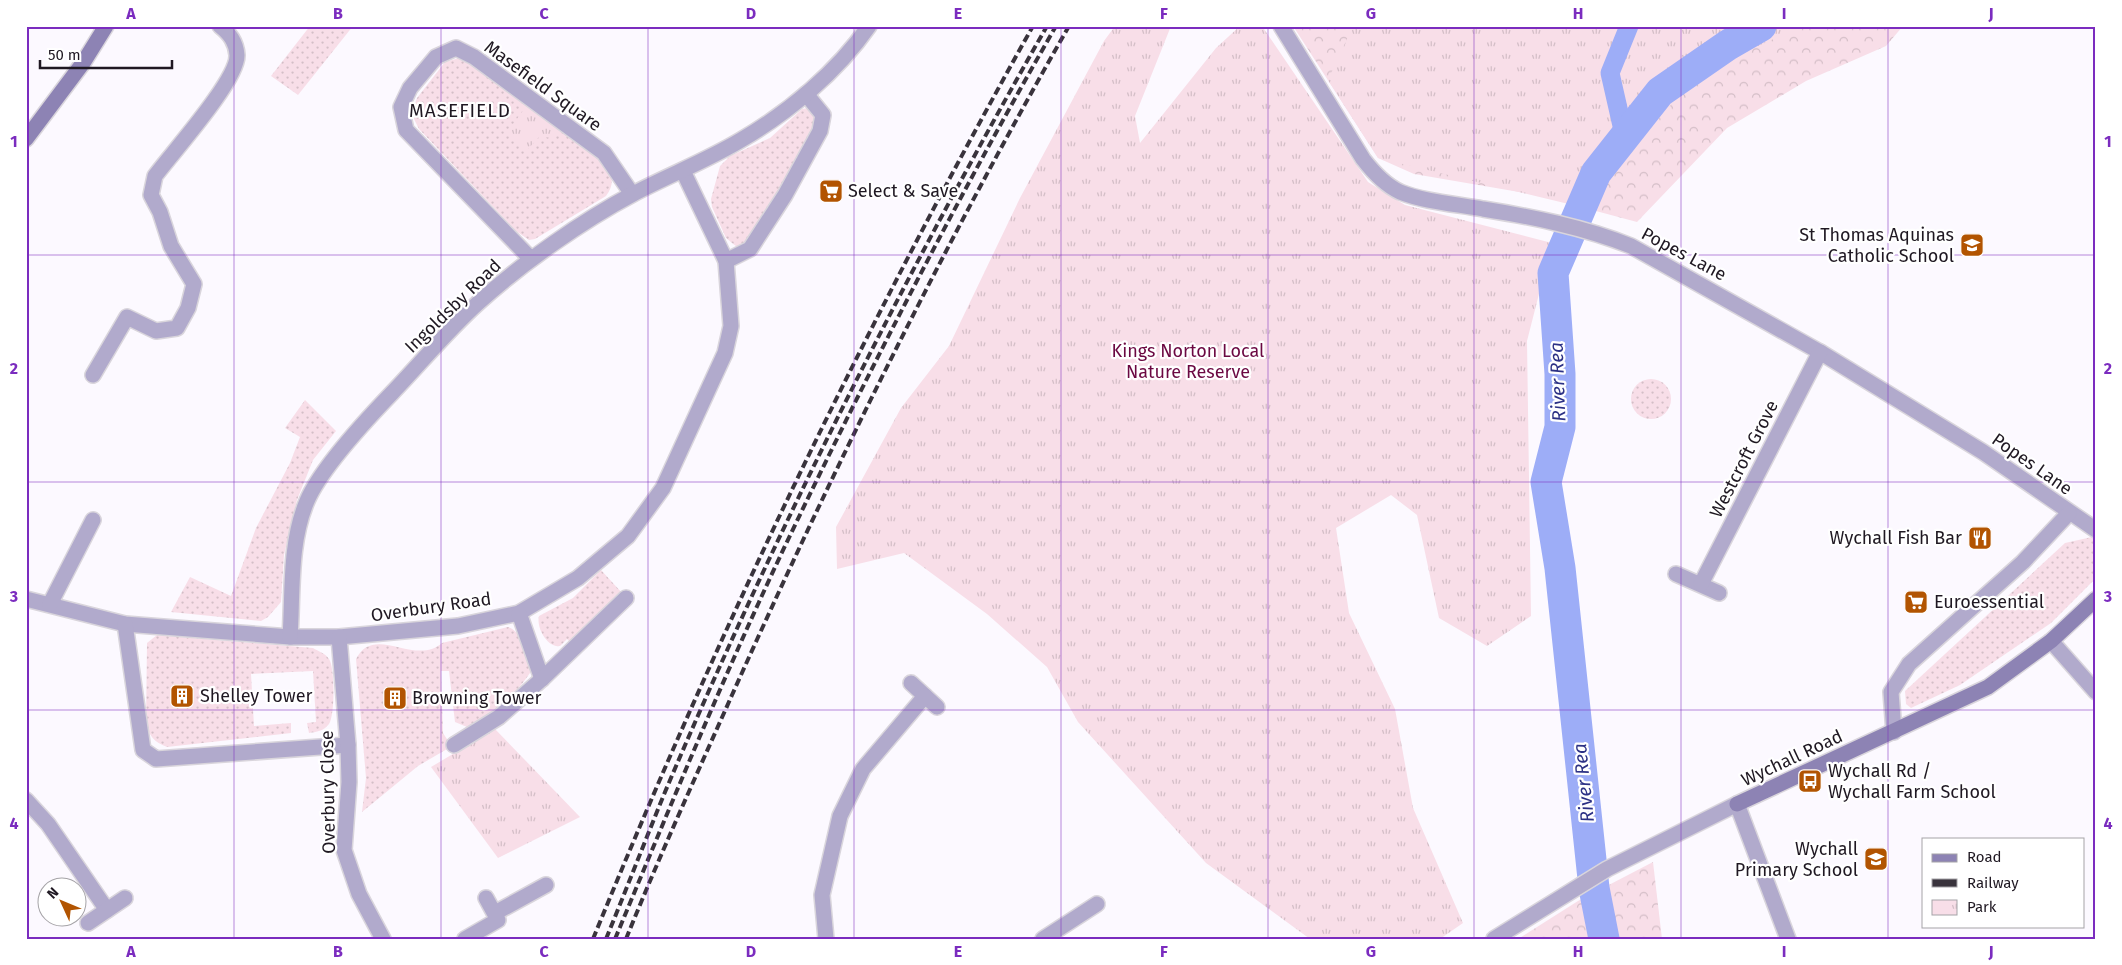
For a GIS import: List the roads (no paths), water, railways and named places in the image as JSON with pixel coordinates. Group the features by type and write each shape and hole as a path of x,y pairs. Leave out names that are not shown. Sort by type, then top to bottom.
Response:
{"street":[{"path":"26,140 83,63 106,26"},
{"path":"93,375 127,317 156,331 177,328 188,308 194,284 171,246 160,212 151,195 155,176 230,79 237,57 236,47 231,35 220,26"},
{"name":"Ingoldsby Road","path":"290,637 295,542 307,501 322,476 368,418 477,304 531,259 632,194 683,171 742,140 806,94 856,45 869,26"},
{"name":"Popes Lane","path":"1281,26 1363,159 1384,182 1408,195 1539,219 1617,240 1679,272 1820,352 1983,452 2096,530"},
{"name":"Masefield Square","path":"531,259 406,130 401,107 410,88 436,57 456,48 474,57 604,153 632,194"},
{"path":"726,262 750,249 785,195 820,131 823,115 806,94"},
{"name":"Overbury Road","path":"26,599 125,624 290,637 340,637 458,626 519,613 578,578 628,536 663,488 725,353 731,326 726,262 683,171"},
{"name":"Westcroft Grove","path":"1701,584 1820,352"},
{"path":"1894,732 1891,692 1909,664 2023,562 2069,512"},
{"path":"50,604 93,520"},
{"path":"1676,574 1719,593"},
{"path":"454,745 499,717 542,679 626,598"},
{"name":"Wychall Road","path":"1494,939 1607,869 1737,804 1988,688 2051,641 2096,598"},
{"path":"519,613 542,679"},
{"path":"125,624 143,750 156,759 348,745"},
{"name":"Overbury Close","path":"340,637 349,782 344,850 359,894 383,939"},
{"path":"2051,641 2096,692"},
{"path":"911,683 937,707"},
{"path":"826,939 822,895 840,816 863,769 925,696"},
{"path":"26,800 53,832 107,910"},
{"path":"1737,804 1788,939"},
{"path":"495,913 546,885"},
{"path":"88,923 125,898"},
{"path":"465,939 498,920 486,898"},
{"path":"1043,939 1097,904"}],"waterway":[{"path":"1625,139 1610,73 1629,26"},
{"name":"River Rea","path":"1604,939 1594,888 1560,568 1546,482 1560,427 1560,374 1553,273 1596,173 1660,92 1728,45 1761,26"}],"railway":[{"path":"593,939 692,706 799,476 912,249 1033,26"},
{"path":"606,939 707,694 797,500 943,213 1047,26"},
{"path":"615,939 719,692 785,546 882,349 950,218 1056,26"},
{"path":"626,939 732,695 851,440 978,190 1069,26"}],"place":[{"name":"Select & Save","path":"831,191"},
{"name":"St Thomas Aquinas Catholic School","path":"1972,245"},
{"name":"Wychall Fish Bar","path":"1980,538"},
{"name":"Euroessential","path":"1916,602"},
{"name":"Shelley Tower","path":"182,696"},
{"name":"Browning Tower","path":"395,698"},
{"name":"Wychall Rd / Wychall Farm School","path":"1810,781"},
{"name":"Wychall Primary School","path":"1876,859"}],"district":[{"name":"MASEFIELD","path":"460,110"}],"park label":[{"name":"Kings Norton Local Nature Reserve","path":"1188,361"}]}
